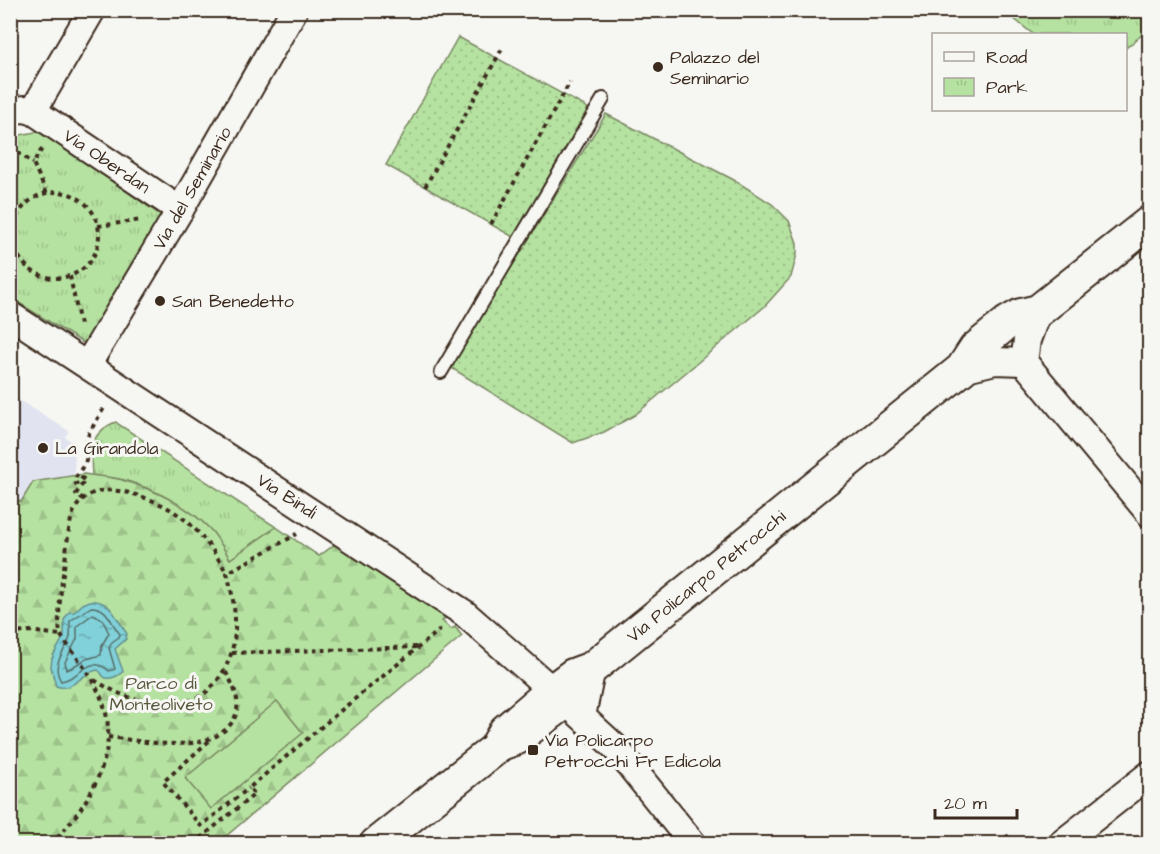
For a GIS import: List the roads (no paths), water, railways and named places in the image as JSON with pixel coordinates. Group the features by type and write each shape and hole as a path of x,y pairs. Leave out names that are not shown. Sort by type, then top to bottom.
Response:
{"street":[{"name":"Via Oberdan","path":"93,10 22,111 180,210"},
{"name":"Via del Seminario","path":"88,364 180,210 294,10"},
{"name":"Via Policarpo Petrocchi","path":"376,843 495,749 510,727 568,703 573,675 592,668 962,369 975,349 1007,323 1021,315 1038,311 1149,222"},
{"path":"1038,311 1027,340 1024,362 1149,514"},
{"name":"Via Bindi","path":"10,315 88,364 464,613 615,747 693,843"},
{"path":"962,369 995,361 1024,362"},
{"path":"1061,843 1149,774"}],"lane":[{"path":"441,372 603,99"}],"water":[{"path":"90,601 103,603 108,607 127,634 126,639 115,649 123,671 109,678 104,677 98,670 93,671 68,687 56,686 51,667 52,658 64,636 64,620 69,612 74,612"}],"place":[{"name":"Palazzo del Seminario","path":"658,67"},
{"name":"San Benedetto","path":"160,301"},
{"name":"La Girandola","path":"43,448"},
{"name":"Via Policarpo Petrocchi Fr Edicola","path":"533,750"}],"park label":[{"name":"Parco di Monteoliveto","path":"161,693"}]}
